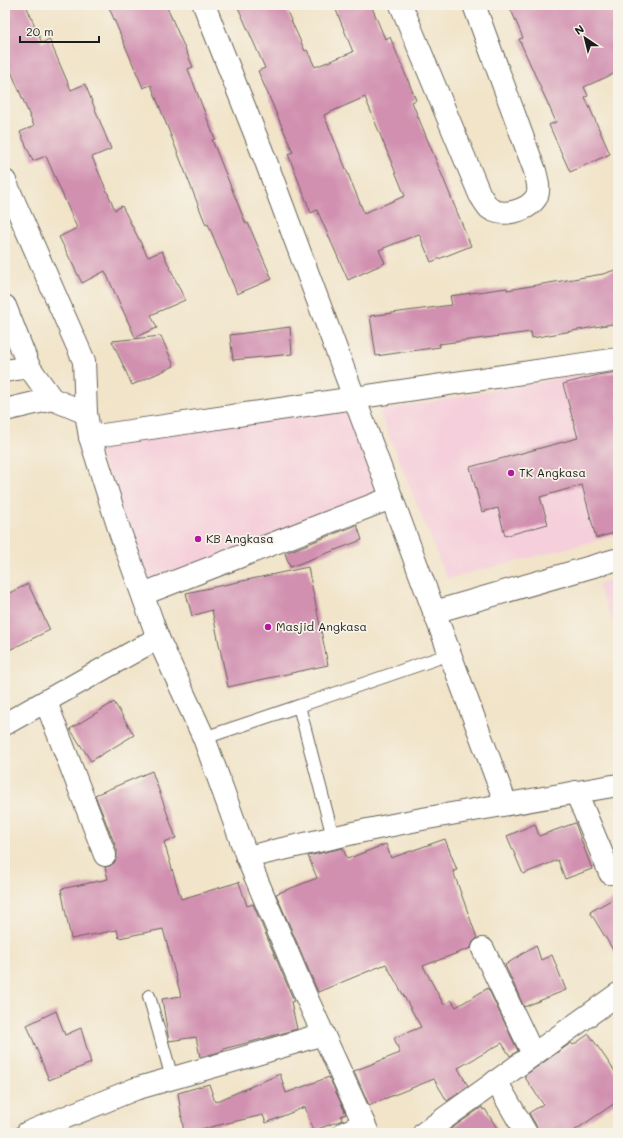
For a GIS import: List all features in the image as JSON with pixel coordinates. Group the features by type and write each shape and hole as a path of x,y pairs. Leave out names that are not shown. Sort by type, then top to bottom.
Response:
{"street":[{"path":"204,5 265,159 506,804"},
{"path":"401,5 480,195 489,208 502,214 516,211 529,205 537,196 538,185 535,171 474,5"},
{"path":"5,181 84,361 86,413 90,437 120,532 158,638 204,738 247,857 305,994 366,1129 344,1133"},
{"path":"5,306 29,367 52,399 86,413"},
{"path":"90,437 618,359"},
{"path":"5,371 29,367"},
{"path":"5,410 52,399"},
{"path":"143,594 391,498"},
{"path":"434,612 615,560"},
{"path":"5,724 158,638"},
{"path":"46,702 105,855"},
{"path":"247,857 333,837 506,804 618,785"},
{"path":"576,792 610,873"},
{"path":"483,949 533,1054"},
{"path":"424,1133 618,994"},
{"path":"27,1133 135,1089 324,1034"},
{"path":"496,1081 526,1133"}],"lane":[{"path":"204,738 450,654"},
{"path":"299,706 333,837"},
{"path":"149,996 172,1078"}],"shaded area":[{"name":"TK Angkasa","path":"617,368 618,535 447,579 379,411"},
{"name":"KB Angkasa","path":"347,406 383,493 148,585 96,444"},
{"path":"618,576 618,633 597,585"}],"building":[{"path":"5,5 26,5 42,43 49,39 71,90 85,84 111,149 92,157 115,210 122,206 148,257 162,251 185,300 151,315 157,328 135,337 105,271 82,283 59,237 77,228 46,156 33,161 20,132 34,126 5,57"},
{"path":"108,5 166,5 193,67 188,69 215,139 212,140 246,224 248,223 272,279 237,294 208,224 206,225 151,85 143,88"},
{"path":"237,5 284,5 305,51 307,50 315,67 353,52 334,5 371,5 385,39 390,37 416,100 412,102 471,246 431,262 419,234 379,250 385,263 348,280 317,210 311,213 288,154 293,152 258,71 265,68","holes":["365,97 405,196 364,213 324,115"]},
{"path":"509,5 618,5 618,72 584,87 588,96 585,97 610,154 570,172 549,125 556,122 519,39 523,38"},
{"path":"618,269 618,323 532,338 531,332 439,344 440,347 376,356 370,316 452,305 450,296 507,288 507,290 603,274"},
{"path":"290,327 292,354 233,360 230,335"},
{"path":"161,336 174,366 132,385 112,341"},
{"path":"618,372 618,532 596,538 582,485 540,497 548,524 505,536 498,508 482,512 470,467 578,438 563,384 598,375"},
{"path":"357,525 362,540 290,567 285,553"},
{"name":"Masjid Angkasa","path":"308,567 328,665 228,687 212,610 192,616 186,593"},
{"path":"28,584 50,630 5,652 5,595"},
{"path":"114,702 134,735 91,761 70,729"},
{"path":"152,771 176,838 164,842 181,899 239,882 247,906 253,904 294,1001 291,1002 297,1029 223,1049 223,1051 200,1057 196,1037 169,1041 162,999 181,996 163,929 119,938 117,930 71,939 61,889 108,879 105,867 114,863 117,857 117,850 95,795"},
{"path":"575,823 592,869 565,879 558,860 523,874 507,836 535,824 539,836"},
{"path":"445,839 457,870 453,871 477,938 473,942 471,948 423,966 444,1005 451,1000 456,1007 488,988 518,1051 510,1056 502,1043 458,1068 468,1086 447,1101 434,1079 369,1105 354,1071 400,1053 394,1038 421,1027 386,964 318,992 276,894 317,878 308,856 343,848 347,859 386,844 391,858"},
{"path":"618,896 618,958 590,912"},
{"path":"536,945 541,960 552,955 566,990 524,1007 505,965"},
{"path":"56,1011 65,1035 81,1028 91,1063 49,1080 27,1025"},
{"path":"589,1034 618,1076 618,1101 571,1133 538,1133 537,1127 529,1113 543,1104 524,1076 571,1043 573,1045"},
{"path":"280,1074 286,1093 329,1077 346,1114 341,1116 342,1120 313,1131 305,1107 266,1123 263,1115 184,1133 178,1093 209,1084 215,1102"},
{"path":"482,1107 483,1110 485,1109 500,1133 445,1133"}],"place":[{"name":"TK Angkasa","path":"511,473"},
{"name":"KB Angkasa","path":"198,539"},
{"name":"Masjid Angkasa","path":"268,627"}]}
